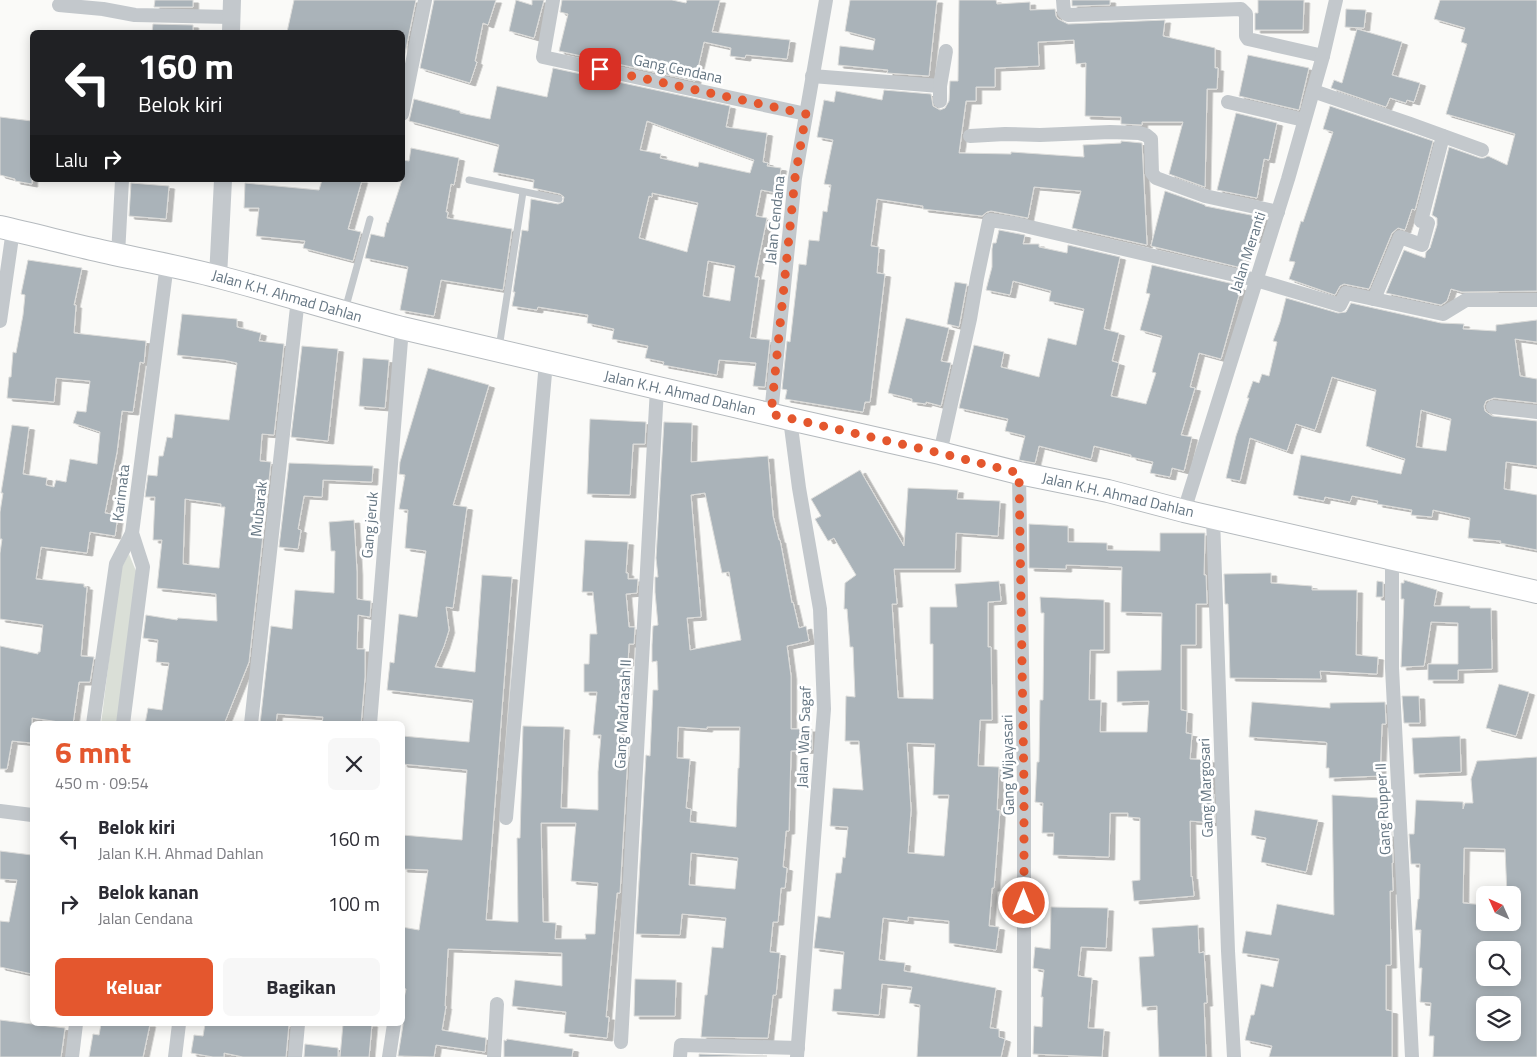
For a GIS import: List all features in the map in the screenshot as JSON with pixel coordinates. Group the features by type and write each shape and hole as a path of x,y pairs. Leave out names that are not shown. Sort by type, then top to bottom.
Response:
{"main road":[{"name":"Jalan K.H. Ahmad Dahlan","path":"7,228 118,255 167,264 298,298 344,313 402,328 1537,592"}],"street":[{"path":"405,98 424,0"},
{"name":"Gang Cendana","path":"553,0 543,56 806,114"},
{"name":"Jalan Cendana","path":"780,417 795,178 826,0"},
{"path":"1063,0 1064,12 1068,15 1241,9 1246,14 1246,36 1248,39 1323,56"},
{"name":"Jalan Meranti","path":"1184,511 1278,212 1323,56 1336,0"},
{"path":"59,5 103,9 135,15 231,17"},
{"path":"940,102 940,86 946,51"},
{"path":"812,76 940,86"},
{"path":"1313,92 1482,150"},
{"path":"1228,102 1304,120"},
{"path":"970,136 1110,132 1146,135 1151,140 1152,174 1156,178 1205,196 1278,212"},
{"path":"1374,299 1400,237 1422,245 1428,222 1421,221 1443,136"},
{"path":"118,255 122,182"},
{"path":"218,277 223,182"},
{"path":"940,453 990,220 1017,224 1256,280 1340,305 1346,293 1443,314 1466,300 1537,300"},
{"path":"0,321 7,228"},
{"name":"Karimata","path":"123,721 143,567 132,533 167,264"},
{"name":"Mubarak","path":"251,721 298,298"},
{"name":"Gang jeruk","path":"370,721 402,328"},
{"path":"506,818 546,362"},
{"name":"Gang Madrasah II","path":"621,1042 657,388"},
{"path":"1493,408 1537,412"},
{"name":"Jalan Wan Sagaf","path":"780,417 799,488 820,609 824,709 798,1052"},
{"name":"Gang Wijayasari","path":"1019,473 1024,787 1024,1057"},
{"name":"Gang Margosari","path":"1213,518 1228,951 1234,1057"},
{"path":"93,721 116,564 132,533"},
{"name":"Gang Rupper II","path":"1392,559 1392,668 1412,1057"},
{"path":"0,811 30,815"},
{"path":"494,1057 497,1004"},
{"path":"72,1057 76,1026"},
{"path":"176,1057 179,1026"},
{"path":"295,1057 298,1026"},
{"path":"389,1057 394,1026"},
{"path":"680,1057 681,1045 798,1052"}],"lane":[{"path":"469,180 559,199"},
{"path":"499,351 523,192"},
{"path":"344,313 370,219"}],"shaded area":[{"path":"129,554 136,571 118,721 101,721 120,570"}],"building":[{"path":"155,0 193,0 193,7 154,7"},
{"path":"294,0 416,0 405,53 405,30 287,30"},
{"path":"434,0 496,0 488,25 483,23 475,61 477,62 470,83 420,68"},
{"path":"516,0 532,5 532,0 544,0 534,38 509,31"},
{"path":"562,0 672,0 686,3 687,0 720,0 712,32 790,40 787,59 746,55 745,58 730,56 731,48 704,42 695,81 559,51 568,14 560,12"},
{"path":"850,0 937,0 929,76 887,73 888,70 838,65 840,46 873,50 875,39 845,31"},
{"path":"959,0 996,0 997,4 1030,2 1030,10 1055,9 1058,19 1068,24 1165,20 1163,36 1215,48 1215,68 1218,68 1217,89 1207,89 1205,187 1169,174 1183,122 1142,122 1142,125 1121,124 1121,117 1085,116 1086,63 1076,64 1074,40 1038,42 1039,66 995,68 995,87 976,87 976,101 966,101 959,153 1011,154 1011,152 1084,157 1083,145 1121,143 1121,141 1142,143 1147,245 1072,228 1081,191 1034,187 1028,218 991,211 982,216 923,209 923,206 877,199 871,246 879,247 877,273 885,274 870,402 865,402 863,412 785,399 787,390 782,389 787,341 790,342 799,264 806,265 809,240 819,241 823,211 827,212 831,185 824,184 833,140 817,137 824,100 834,102 836,91 882,100 884,90 931,94 933,106 940,110 945,108 949,101 950,81 958,81"},
{"path":"1072,0 1110,0 1110,5 1072,6"},
{"path":"1258,0 1304,0 1303,30 1255,30 1255,13 1258,13"},
{"path":"1440,0 1537,0 1537,291 1462,292 1451,289 1447,301 1441,305 1386,293 1404,250 1425,258 1426,252 1430,248 1437,225 1437,218 1432,215 1449,147 1480,158 1488,156 1507,165 1515,134 1446,114 1467,44 1461,42 1465,28 1434,19"},
{"path":"1346,9 1366,10 1364,28 1345,27"},
{"path":"153,24 193,25 193,30 152,30"},
{"path":"1357,29 1402,42 1392,75 1420,83 1414,102 1407,100 1406,103 1390,98 1386,107 1331,88 1334,80 1342,83"},
{"path":"1248,55 1309,68 1299,110 1239,96"},
{"path":"553,68 730,106 726,127 767,133 763,162 768,163 767,166 781,168 777,193 761,190 756,216 767,218 755,277 759,277 750,338 770,340 765,387 753,386 756,363 719,360 717,375 663,365 664,362 645,358 648,346 612,339 614,329 587,323 588,315 538,307 537,310 512,306 522,230 528,231 531,199 558,204 563,202 564,197 560,194 533,188 534,180 493,172 499,145 409,121 414,99 460,111 460,113 490,119 497,86 547,97","holes":["647,121 754,160 750,173 699,162 698,167 660,158 661,154 640,150","652,193 698,203 687,252 639,238 649,196 652,197","708,261 735,266 730,301 703,296"]},
{"path":"1330,106 1433,141 1415,210 1412,209 1405,230 1398,228 1392,233 1369,289 1344,284 1340,286 1335,295 1289,279 1295,262 1289,261 1301,221 1303,222 1333,132 1323,129"},
{"path":"1236,113 1277,123 1269,160 1264,159 1257,198 1217,190"},
{"path":"0,117 30,121 30,182 32,184 15,181 15,179 0,175"},
{"path":"411,148 459,158 454,185 451,184 446,212 448,212 447,218 512,229 503,290 441,280 434,316 400,310 408,267 365,258 371,234 384,237 387,222 401,182 405,182 405,160 409,161"},
{"path":"321,182 361,182 348,229 361,232 353,261 303,248 305,241 256,236 259,208 244,208 245,183 319,190"},
{"path":"131,183 169,186 166,219 129,216"},
{"path":"1165,191 1205,206 1266,218 1259,241 1249,238 1242,268 1151,246"},
{"path":"999,230 1025,235 1023,244 1039,244 1039,247 1067,253 1068,245 1120,257 1104,329 1119,333 1112,361 1119,363 1111,396 1146,404 1156,373 1152,372 1162,336 1140,330 1150,294 1146,293 1152,265 1238,285 1241,288 1221,359 1199,353 1190,387 1195,388 1181,435 1192,437 1184,471 1172,468 1170,477 1150,473 1153,462 1094,446 1091,459 1039,446 1035,463 1019,460 1025,436 1005,431 1008,419 959,408 974,345 1004,352 1001,367 1039,377 1048,338 1076,345 1084,309 1049,301 1051,291 1013,281 1010,295 986,290 992,267 993,243 996,243"},
{"path":"28,260 82,268 74,305 76,305 74,333 146,341 144,363 140,362 133,412 122,411 117,452 105,513 118,515 115,536 90,532 87,553 41,547 36,579 84,584 84,587 87,587 81,656 94,657 90,682 79,682 73,721 52,721 32,718 32,721 30,721 30,743 12,741 7,769 0,769 0,646 38,654 40,652 43,625 0,619 0,553 2,539 0,539 0,512 3,493 1,493 12,425 29,427 23,474 47,478 46,485 54,487 56,480 66,482 70,459 97,464 100,432 73,423 77,411 86,412 90,381 56,378 54,402 7,398 13,352 16,353 23,315 25,295 21,294"},
{"path":"955,282 967,284 959,327 947,324"},
{"path":"1286,298 1338,313 1346,312 1351,303 1441,323 1464,324 1463,329 1496,331 1496,325 1537,320 1537,342 1515,339 1520,376 1537,379 1537,403 1494,398 1486,401 1484,406 1485,411 1492,416 1537,421 1537,466 1506,462 1504,489 1537,495 1537,550 1500,543 1501,541 1468,538 1470,518 1433,510 1432,517 1411,515 1412,510 1377,504 1378,501 1352,496 1350,502 1325,497 1324,501 1293,495 1301,455 1401,474 1405,459 1366,446 1376,390 1332,377 1315,430 1296,424 1287,451 1250,438 1240,481 1226,478 1236,436 1253,381 1259,383 1262,374 1269,376 1277,342 1273,341","holes":["1421,410 1451,419 1446,451 1416,447"]},
{"path":"182,314 237,319 237,327 261,333 259,341 284,344 274,435 262,434 260,461 271,462 249,662 225,721 146,721 148,708 162,710 169,663 156,662 158,640 143,638 146,615 177,620 178,618 217,621 216,594 157,588 162,540 153,540 155,497 145,497 148,475 157,476 159,456 163,456 167,437 172,438 175,414 229,420 237,363 177,355","holes":["185,499 221,504 221,507 225,507 219,568 183,564"]},
{"path":"906,318 949,328 941,361 951,363 941,406 926,402 926,404 912,402 912,399 888,393"},
{"path":"302,346 338,349 328,441 291,437"},
{"path":"363,358 389,360 385,408 359,406"},
{"path":"428,368 489,385 453,505 467,507 453,608 446,607 449,630 435,667 475,672 482,575 512,577 486,920 518,922 517,838 520,838 523,726 564,727 561,808 598,810 598,772 601,735 593,735 597,692 584,692 584,664 589,664 590,634 597,634 593,592 582,592 585,540 628,542 626,573 628,573 628,579 638,579 637,593 626,594 629,627 635,627 634,644 629,644 628,663 626,663 626,692 620,692 621,713 618,740 623,741 623,754 628,754 620,893 617,893 606,1017 609,1017 607,1038 564,1033 566,1012 512,1006 515,980 562,986 562,953 448,949 446,1006 442,1030 486,1038 485,1052 436,1045 434,1057 398,1056 403,1026 405,1026 405,928 419,930 428,870 405,869 405,835 462,840 467,770 405,764 405,736 469,742 473,700 387,690 390,662 394,663 399,614 417,617 426,551 405,548 408,510 399,509 405,475 399,474 400,462","holes":["541,823 576,823 571,881 598,883 595,934 585,934 586,939 555,939 556,923 543,922"]},
{"path":"590,419 646,422 645,444 633,444 630,495 587,494"},
{"path":"664,422 692,423 691,462 768,456 773,516 780,540 792,603 799,628 806,626 809,641 787,646 791,676 791,729 812,729 812,750 791,751 789,831 786,831 783,867 787,868 785,888 781,888 778,922 773,922 770,952 780,953 776,995 773,995 768,1038 701,1037 712,947 723,948 726,918 682,914 680,935 636,934 646,755 650,756 653,690 658,690 657,661 652,662 653,626 658,625 655,592 655,577 658,577 656,558","holes":["705,493 722,573 729,572 741,640 690,650 687,618 701,617 691,495","678,727 707,729 707,727 740,727 736,827 690,822 691,809 686,808 690,759 677,758","691,853 738,858 735,889 689,885"]},
{"path":"289,463 373,466 372,482 323,480 322,497 304,496 298,529 301,530 298,549 279,547"},
{"path":"860,470 904,546 908,488 958,490 957,499 1000,501 998,536 956,533 955,569 894,569 897,604 892,604 898,698 933,699 933,644 930,644 930,607 957,607 955,584 999,581 1001,601 988,602 988,647 991,647 992,720 980,720 978,766 999,767 997,810 1000,810 989,926 999,927 996,950 949,943 949,921 908,917 908,921 883,918 879,960 905,963 904,971 996,988 990,1028 999,1029 999,1037 1005,1039 1001,1057 917,1057 920,1005 909,1003 912,987 882,984 879,1015 832,1011 834,989 841,989 844,952 814,948 818,916 830,918 836,873 841,873 843,857 845,858 848,827 830,826 833,788 863,790 859,741 845,741 846,696 855,697 853,647 850,647 847,609 844,609 845,583 856,575 834,538 828,541 815,519 821,516 811,499","holes":["907,743 935,744 933,795 949,795 944,856 908,853 911,810"]},
{"path":"354,520 357,599 371,601 370,617 358,615 357,649 365,649 361,721 322,721 323,717 277,714 276,721 260,721 271,626 292,629 295,590 334,593 335,551 331,551 329,522"},
{"path":"1029,524 1068,526 1068,542 1107,543 1107,550 1160,551 1160,533 1205,533 1204,575 1206,575 1207,604 1196,604 1196,645 1181,645 1181,710 1187,711 1186,733 1192,734 1190,759 1212,760 1210,794 1214,794 1215,823 1190,821 1191,877 1194,896 1134,901 1132,881 1140,880 1140,818 1128,817 1128,813 1110,813 1109,857 1053,855 1054,833 1042,833 1043,803 1035,802 1037,762 1039,762 1040,700 1043,700 1044,613 1041,613 1040,597 1104,600 1104,650 1090,650 1089,700 1101,700 1100,732 1147,732 1149,701 1117,702 1117,671 1161,670 1162,613 1121,612 1122,567 1066,565 1066,569 1029,568"},
{"path":"1271,573 1271,583 1312,586 1312,590 1357,590 1356,655 1378,657 1377,674 1320,671 1321,679 1230,678 1228,604 1225,604 1224,574"},
{"path":"1404,580 1437,590 1434,606 1491,608 1492,669 1458,670 1458,680 1428,680 1428,664 1458,664 1458,623 1431,622 1424,666 1401,667 1404,599 1401,599 1401,583 1404,583"},
{"path":"1377,581 1383,582 1383,597 1376,597"},
{"path":"1499,684 1529,692 1516,736 1486,728"},
{"path":"1402,696 1419,696 1420,723 1404,723"},
{"path":"1252,702 1330,708 1330,703 1385,702 1386,724 1382,724 1380,776 1329,778 1329,768 1326,768 1327,743 1325,742 1249,737"},
{"path":"1460,736 1461,772 1414,774 1412,738"},
{"path":"1537,757 1537,1057 1433,1057 1434,1036 1429,1036 1431,1003 1420,1002 1422,968 1419,968 1421,930 1415,930 1419,899 1420,864 1411,864 1409,834 1414,834 1416,800 1463,802 1463,809 1465,803 1473,803 1471,779 1477,761"},
{"path":"1332,795 1380,798 1380,819 1386,819 1386,834 1392,834 1393,891 1390,891 1391,965 1386,965 1386,1010 1392,1011 1392,1057 1269,1057 1272,1046 1245,1040 1251,1015 1254,1015 1261,984 1273,987 1279,959 1242,953 1246,931 1271,935 1277,904 1334,915"},
{"path":"1255,810 1318,820 1306,872 1261,862 1266,838 1251,835"},
{"path":"0,851 30,855 30,974 0,967 0,921 9,922 17,880 0,879"},
{"path":"1051,907 1108,908 1106,948 1081,947 1078,976 1092,978 1088,1028 1104,1029 1102,1057 1033,1054 1034,1026 1042,1027 1043,997 1041,997 1044,970 1033,968 1035,947 1050,949"},
{"path":"1198,925 1199,953 1204,952 1207,1003 1204,1003 1206,1057 1159,1057 1157,1006 1142,1007 1139,957 1154,956 1152,928"},
{"path":"635,979 676,980 675,1016 634,1016"},
{"path":"0,1020 30,1024 30,1026 65,1028 61,1057 0,1057"},
{"path":"101,1026 150,1026 143,1057 89,1057 93,1034 99,1035"},
{"path":"205,1026 289,1026 286,1057 243,1057 224,1053 224,1057 213,1057 191,1053 194,1035 203,1036"},
{"path":"343,1026 372,1026 369,1057 340,1057"},
{"path":"507,1039 573,1049 572,1057 504,1057 504,1040 506,1041"},
{"path":"305,1044 338,1048 338,1057 304,1057"},
{"path":"699,1054 767,1056 699,1057"}],"route":[{"path":"600,69 806,114 795,178 771,414 1019,473 1024,903"}]}
